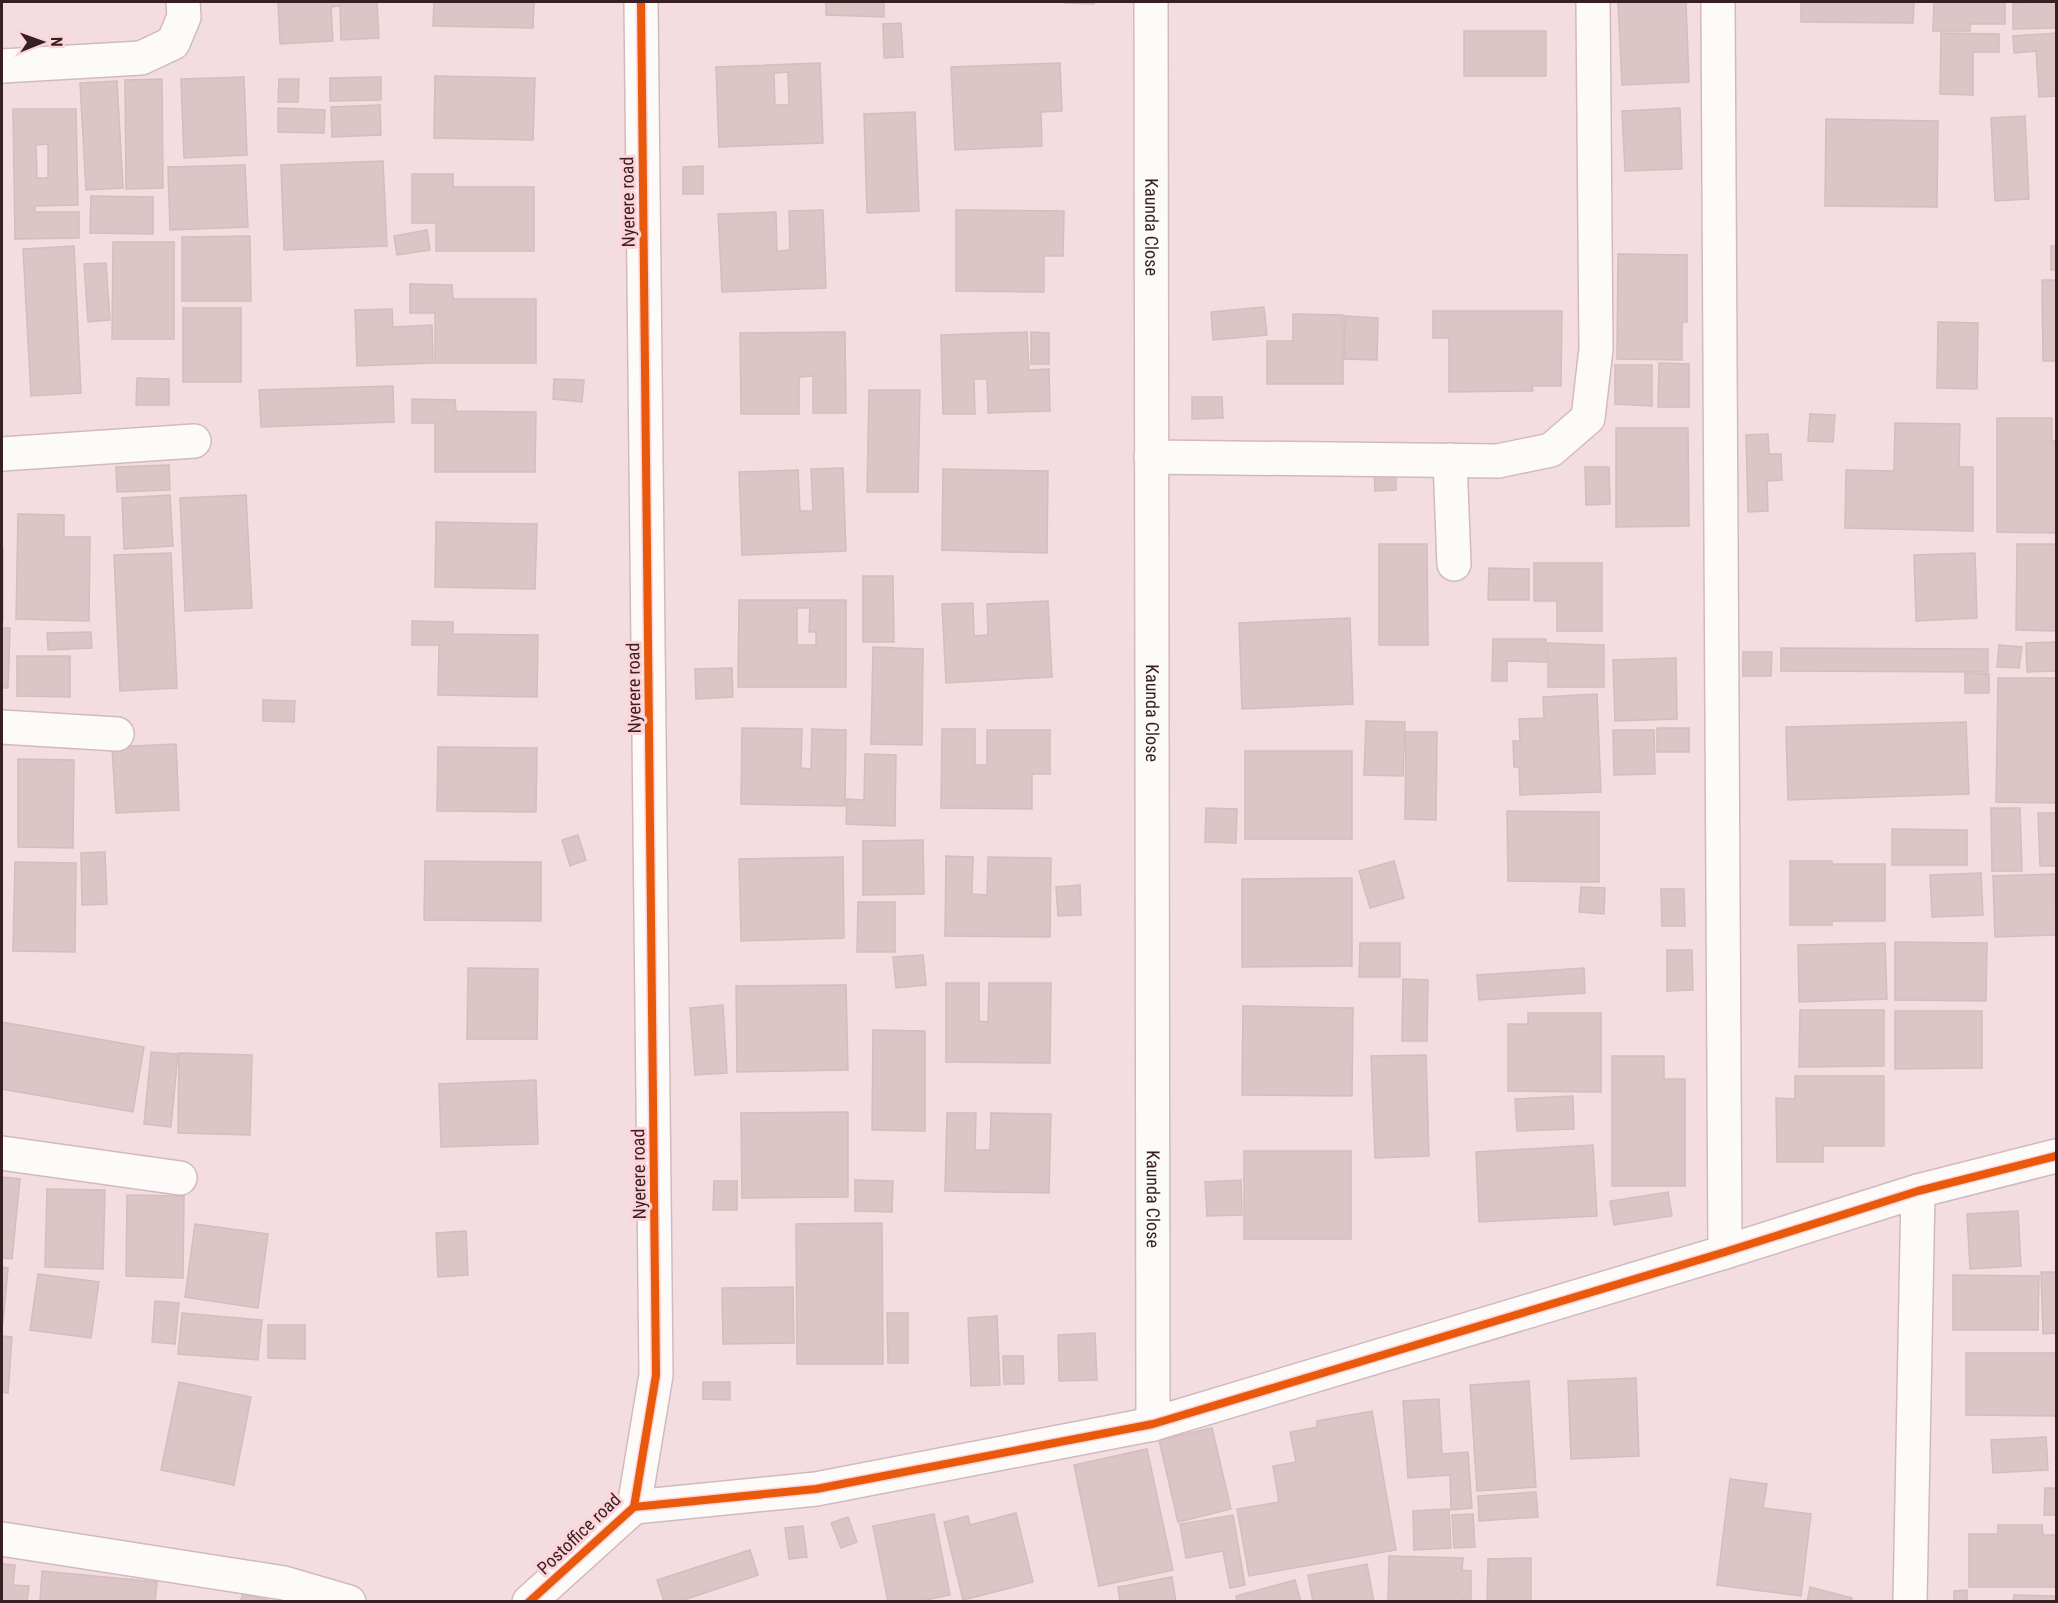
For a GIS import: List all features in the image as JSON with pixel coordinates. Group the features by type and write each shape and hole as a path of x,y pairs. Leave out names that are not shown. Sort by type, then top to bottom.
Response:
{"street":[{"path":"2,66 141,58 173,43 184,17 183,2"},
{"name":"Nyerere road","path":"641,2 656,1375"},
{"name":"Kaunda Close","path":"1151,2 1153,1424"},
{"path":"1151,458 1498,461 1551,450 1588,418 1596,349 1593,2"},
{"path":"1718,2 1725,1252"},
{"path":"2,454 194,441"},
{"path":"1450,460 1454,564"},
{"path":"2,727 117,734"},
{"path":"2,1153 180,1178"},
{"path":"634,1507 816,1489 1153,1424 1725,1252 1918,1191 2056,1156"},
{"path":"1910,1602 1918,1191"},
{"name":"Postoffice road","path":"529,1602 634,1507 656,1375"},
{"path":"2,1539 284,1582 349,1602"}],"building":[{"path":"278,2 377,2 379,38 341,40 340,6 331,7 333,41 280,44"},
{"path":"434,2 534,2 533,28 433,26"},
{"path":"826,2 884,2 884,17 826,15"},
{"path":"1094,2 1094,4 1065,3"},
{"path":"1618,2 1686,2 1689,82 1622,85"},
{"path":"1801,2 1914,2 1913,23 1801,22"},
{"path":"1934,2 2005,2 2005,24 1970,24 1970,31 1933,31"},
{"path":"2056,2 2056,28 2013,29 2013,3"},
{"path":"901,23 903,57 884,58 883,24"},
{"path":"1464,31 1546,31 1546,76 1464,76"},
{"path":"1941,33 1999,34 1999,52 1973,52 1973,95 1940,94"},
{"path":"2056,33 2056,96 2039,97 2036,51 2014,53 2013,36"},
{"path":"820,63 823,143 719,147 716,67","holes":["788,72 789,105 775,105 774,73"]},
{"path":"1060,63 1062,111 1041,112 1042,146 955,150 951,67"},
{"path":"435,76 535,78 533,140 434,138"},
{"path":"244,77 247,155 184,158 181,79"},
{"path":"381,77 381,100 330,101 330,78"},
{"path":"162,79 163,188 126,189 125,80"},
{"path":"279,79 299,79 298,102 278,102"},
{"path":"117,81 123,188 86,190 80,83"},
{"path":"380,105 381,135 332,137 331,107"},
{"path":"278,108 325,110 324,133 278,132"},
{"path":"1680,108 1682,169 1625,171 1622,111"},
{"path":"13,109 76,109 78,205 35,206 35,212 79,212 79,238 15,239","holes":["48,144 48,178 37,178 36,145"]},
{"path":"915,112 919,211 867,213 864,114"},
{"path":"2025,116 2029,199 1995,201 1991,118"},
{"path":"1826,119 1938,121 1937,207 1825,206"},
{"path":"383,161 387,246 284,250 281,165"},
{"path":"245,165 248,227 170,230 168,167"},
{"path":"703,166 703,194 683,194 683,167"},
{"path":"412,174 453,174 453,187 534,187 534,251 436,251 436,223 412,223"},
{"path":"91,196 153,197 153,234 90,233"},
{"path":"823,210 826,288 722,292 718,214 776,212 777,251 790,250 789,211"},
{"path":"956,210 1064,211 1063,256 1044,256 1044,292 956,291"},
{"path":"427,230 430,250 397,255 394,236"},
{"path":"250,236 251,301 182,301 182,237"},
{"path":"113,242 174,242 174,339 112,339"},
{"path":"74,246 81,393 31,396 23,249"},
{"path":"2051,246 2056,246 2056,270 2051,270"},
{"path":"1618,254 1687,255 1687,322 1682,322 1682,360 1617,359"},
{"path":"106,263 110,320 88,322 84,264"},
{"path":"2042,280 2056,280 2056,361 2043,361"},
{"path":"410,284 452,285 453,299 536,299 536,363 435,363 435,313 410,313"},
{"path":"1264,307 1267,335 1213,340 1211,312"},
{"path":"183,308 241,308 241,382 183,382"},
{"path":"392,309 393,327 432,325 433,363 357,366 355,310"},
{"path":"1433,311 1562,311 1561,386 1532,386 1533,391 1449,392 1449,338 1433,338"},
{"path":"1293,314 1343,315 1343,384 1267,384 1267,341 1293,341"},
{"path":"1345,316 1378,318 1377,360 1344,359"},
{"path":"1938,322 1978,323 1977,389 1937,388"},
{"path":"845,332 846,413 813,413 813,376 799,377 799,414 741,414 740,333"},
{"path":"1027,332 1029,370 1049,369 1050,411 988,413 987,379 974,379 975,414 943,414 941,335"},
{"path":"1031,332 1049,333 1049,364 1031,364"},
{"path":"1659,363 1689,364 1689,407 1658,407"},
{"path":"1615,365 1652,365 1652,406 1615,404"},
{"path":"137,378 169,379 169,405 136,405"},
{"path":"554,379 584,380 582,402 553,399"},
{"path":"393,386 394,422 261,427 259,390"},
{"path":"869,390 920,390 918,492 867,492"},
{"path":"1192,397 1222,397 1223,418 1192,419"},
{"path":"412,399 455,400 456,411 536,412 535,472 435,472 435,423 412,423"},
{"path":"1810,414 1835,415 1833,442 1808,441"},
{"path":"1997,418 2052,418 2052,441 2056,441 2056,533 1997,532"},
{"path":"1895,423 1960,424 1959,467 1973,467 1973,531 1845,528 1846,470 1894,471"},
{"path":"1616,428 1688,428 1689,526 1616,527"},
{"path":"1768,434 1769,454 1781,454 1782,480 1767,481 1768,511 1748,512 1746,435"},
{"path":"169,465 170,490 117,492 116,467"},
{"path":"1585,467 1609,467 1610,504 1586,505"},
{"path":"843,468 846,551 742,555 739,472 798,470 800,511 813,511 811,469"},
{"path":"943,469 1048,471 1047,553 942,550"},
{"path":"1374,470 1396,470 1396,490 1375,491"},
{"path":"170,495 173,546 124,549 122,498"},
{"path":"246,495 252,608 185,611 180,498"},
{"path":"18,514 64,515 64,537 90,537 89,621 16,619"},
{"path":"436,522 537,524 535,589 435,587"},
{"path":"1379,544 1427,544 1428,645 1379,645"},
{"path":"2017,544 2056,544 2056,631 2016,630"},
{"path":"3,548 3,621 2,621"},
{"path":"171,553 177,688 120,691 114,555"},
{"path":"1975,553 1977,618 1916,621 1914,555"},
{"path":"1534,563 1602,563 1602,631 1557,631 1557,601 1534,601"},
{"path":"1489,568 1529,569 1529,600 1488,600"},
{"path":"863,576 893,576 894,642 863,642"},
{"path":"739,600 846,600 846,687 738,687","holes":["797,608 810,608 809,632 816,632 816,645 797,645"]},
{"path":"1048,601 1052,677 946,683 942,604 973,603 974,636 988,635 987,604"},
{"path":"1350,618 1353,704 1242,709 1239,623"},
{"path":"412,621 453,622 453,634 538,635 537,697 438,695 439,645 412,645"},
{"path":"2,628 10,628 8,688 2,688"},
{"path":"91,632 92,648 48,650 47,633"},
{"path":"1493,639 1546,639 1546,662 1507,661 1507,681 1492,681"},
{"path":"2056,642 2056,671 2027,672 2026,643"},
{"path":"1548,643 1604,645 1604,687 1548,687"},
{"path":"1999,645 2022,647 2019,668 1997,667"},
{"path":"873,647 923,649 922,745 871,744"},
{"path":"1781,648 1988,649 1988,672 1781,671"},
{"path":"1743,652 1772,652 1771,676 1743,676"},
{"path":"17,656 70,656 70,697 17,696"},
{"path":"1676,658 1677,719 1615,721 1613,660"},
{"path":"732,668 733,697 696,699 695,669"},
{"path":"1965,673 1989,674 1989,693 1965,693"},
{"path":"1998,678 2056,678 2056,803 1996,802"},
{"path":"1597,694 1601,792 1520,795 1519,767 1514,767 1513,741 1520,741 1519,719 1544,718 1543,697"},
{"path":"263,700 295,701 294,722 263,721"},
{"path":"1366,721 1405,722 1403,776 1364,775"},
{"path":"1966,722 1969,794 1788,800 1786,727"},
{"path":"742,728 802,729 801,768 811,769 812,729 846,730 845,806 741,804"},
{"path":"1657,728 1689,728 1689,752 1657,752"},
{"path":"942,729 975,729 975,765 987,765 987,730 1050,730 1050,774 1032,774 1032,809 941,808"},
{"path":"1613,730 1654,730 1655,774 1614,775"},
{"path":"1406,732 1437,732 1436,820 1405,819"},
{"path":"176,744 179,810 116,813 112,747"},
{"path":"438,747 537,748 536,812 437,811"},
{"path":"1245,751 1352,751 1352,839 1245,839"},
{"path":"865,754 896,755 895,826 846,824 847,799 864,800"},
{"path":"18,759 74,760 73,848 18,847"},
{"path":"1206,808 1237,809 1236,843 1205,842"},
{"path":"1991,808 2020,808 2022,871 1992,871"},
{"path":"1507,811 1599,812 1599,882 1508,881"},
{"path":"2038,813 2056,813 2056,866 2040,866"},
{"path":"1892,829 1967,830 1967,865 1892,865"},
{"path":"578,835 586,860 570,866 562,840"},
{"path":"923,840 924,894 863,895 863,841"},
{"path":"105,852 107,904 82,905 81,853"},
{"path":"946,856 973,857 972,894 987,895 988,857 1051,858 1050,937 945,936"},
{"path":"843,857 844,938 741,941 739,859"},
{"path":"425,861 541,862 541,921 424,920"},
{"path":"1394,861 1404,898 1370,908 1359,871"},
{"path":"1790,861 1885,864 1885,921 1832,921 1832,925 1790,925"},
{"path":"15,862 76,863 75,952 13,951"},
{"path":"1981,873 1983,915 1932,917 1930,875"},
{"path":"2055,874 2056,935 1995,937 1993,876"},
{"path":"1352,878 1352,966 1242,967 1242,879"},
{"path":"1080,885 1081,915 1058,916 1056,887"},
{"path":"1581,887 1605,888 1604,914 1579,912"},
{"path":"1661,889 1684,889 1685,926 1662,926"},
{"path":"858,902 895,902 895,952 857,952"},
{"path":"1895,942 1987,943 1986,1001 1895,1000"},
{"path":"1360,943 1400,943 1400,977 1359,977"},
{"path":"1885,943 1887,999 1799,1002 1798,945"},
{"path":"1667,950 1692,950 1693,990 1667,991"},
{"path":"923,955 926,985 896,988 893,957"},
{"path":"468,968 538,969 537,1039 467,1039"},
{"path":"1584,968 1585,993 1479,1000 1477,975"},
{"path":"1403,979 1428,980 1427,1041 1402,1041"},
{"path":"946,983 979,983 979,1021 988,1022 989,983 1051,983 1050,1063 946,1062"},
{"path":"846,985 848,1070 737,1072 736,986"},
{"path":"723,1005 727,1073 695,1075 690,1008"},
{"path":"1243,1006 1353,1008 1352,1096 1242,1095"},
{"path":"1800,1010 1884,1010 1884,1066 1799,1067"},
{"path":"1895,1011 1982,1011 1982,1068 1895,1069"},
{"path":"1528,1013 1601,1013 1601,1092 1508,1091 1508,1024 1528,1024"},
{"path":"2,1022 144,1047 133,1112 2,1089"},
{"path":"873,1030 925,1031 925,1131 872,1130"},
{"path":"151,1052 178,1054 171,1127 144,1124"},
{"path":"179,1053 252,1055 250,1135 178,1133"},
{"path":"1426,1055 1429,1156 1375,1158 1371,1056"},
{"path":"1612,1056 1664,1056 1664,1079 1685,1079 1685,1186 1612,1186"},
{"path":"1795,1076 1884,1076 1884,1146 1823,1146 1823,1162 1777,1162 1776,1098 1795,1099"},
{"path":"536,1080 538,1144 441,1147 439,1084"},
{"path":"1573,1096 1574,1129 1517,1131 1515,1099"},
{"path":"848,1112 848,1197 742,1198 741,1113"},
{"path":"947,1113 976,1113 975,1150 990,1150 991,1113 1051,1114 1049,1193 945,1191"},
{"path":"1593,1145 1597,1216 1479,1222 1476,1152"},
{"path":"1244,1151 1351,1151 1351,1239 1244,1239"},
{"path":"2,1177 20,1179 12,1259 2,1258"},
{"path":"855,1180 893,1181 892,1212 855,1211"},
{"path":"1241,1180 1242,1215 1207,1216 1205,1182"},
{"path":"714,1181 737,1181 737,1210 713,1210"},
{"path":"47,1189 105,1190 103,1269 45,1267"},
{"path":"1668,1192 1672,1216 1614,1225 1610,1201"},
{"path":"127,1195 184,1196 183,1278 126,1276"},
{"path":"2018,1211 2021,1266 1970,1269 1967,1214"},
{"path":"882,1223 883,1364 797,1364 796,1224"},
{"path":"195,1224 268,1234 258,1308 185,1297"},
{"path":"466,1231 468,1275 438,1277 436,1233"},
{"path":"2,1267 8,1268 3,1323 2,1323"},
{"path":"2041,1272 2056,1272 2056,1333 2043,1334"},
{"path":"38,1274 99,1282 91,1338 30,1330"},
{"path":"1953,1275 2039,1276 2038,1330 1953,1330"},
{"path":"793,1287 794,1343 723,1344 722,1288"},
{"path":"155,1301 179,1303 175,1344 152,1342"},
{"path":"182,1313 262,1320 258,1360 178,1354"},
{"path":"887,1313 908,1313 908,1363 888,1363"},
{"path":"997,1316 1000,1385 971,1386 968,1318"},
{"path":"268,1325 305,1325 305,1359 268,1358"},
{"path":"1095,1333 1097,1380 1059,1381 1058,1335"},
{"path":"2,1336 12,1337 8,1393 2,1392"},
{"path":"1966,1353 2056,1353 2056,1416 1966,1415"},
{"path":"1003,1356 1023,1356 1024,1384 1004,1384"},
{"path":"1636,1378 1639,1456 1571,1459 1568,1381"},
{"path":"1529,1381 1536,1487 1477,1491 1470,1385"},
{"path":"179,1382 251,1397 234,1485 161,1470"},
{"path":"703,1382 730,1382 730,1400 703,1399"},
{"path":"1439,1399 1442,1454 1468,1452 1472,1508 1451,1510 1450,1475 1408,1478 1403,1401"},
{"path":"1372,1411 1396,1550 1249,1576 1237,1509 1279,1502 1273,1466 1296,1462 1290,1432 1317,1427 1317,1421"},
{"path":"1212,1428 1231,1509 1178,1522 1159,1440"},
{"path":"2046,1437 2048,1470 1993,1473 1991,1440"},
{"path":"1147,1449 1173,1570 1099,1586 1074,1465"},
{"path":"1730,1479 1767,1484 1763,1508 1811,1514 1801,1596 1717,1585"},
{"path":"2045,1488 2056,1488 2056,1515 2044,1515"},
{"path":"1536,1492 1538,1517 1479,1521 1478,1496"},
{"path":"1449,1509 1451,1548 1414,1550 1413,1511"},
{"path":"1016,1513 1033,1582 963,1600 944,1522 968,1516 970,1525"},
{"path":"934,1514 950,1595 916,1602 888,1602 873,1526"},
{"path":"1473,1514 1475,1547 1454,1548 1452,1515"},
{"path":"1233,1515 1245,1585 1230,1588 1223,1551 1186,1558 1180,1524"},
{"path":"848,1517 857,1542 841,1548 831,1523"},
{"path":"1998,1525 2042,1525 2043,1535 2056,1535 2056,1587 1969,1587 1969,1534 1998,1534"},
{"path":"803,1526 807,1557 789,1559 785,1528"},
{"path":"750,1550 758,1575 678,1602 664,1602 657,1580"},
{"path":"1389,1556 1463,1558 1462,1570 1471,1571 1471,1599 1462,1599 1462,1602 1388,1602"},
{"path":"1531,1558 1531,1602 1487,1602 1488,1559"},
{"path":"2,1564 15,1565 13,1585 29,1586 27,1602 2,1602"},
{"path":"1367,1564 1374,1602 1313,1602 1308,1575"},
{"path":"42,1571 157,1582 155,1602 40,1602"},
{"path":"1172,1577 1176,1602 1120,1602 1118,1587"},
{"path":"1295,1580 1301,1602 1237,1602 1236,1596"},
{"path":"1810,1587 1852,1598 1851,1602 1807,1602"},
{"path":"1967,1590 1967,1602 1954,1602 1954,1591"},
{"path":"243,1594 272,1601 240,1602"},
{"path":"2014,1595 2056,1596 2056,1602 2013,1602"}],"cycle path":[{"path":"529,1602 634,1507 656,1375 641,2"},
{"path":"634,1507 816,1489 1153,1424 1725,1252 1918,1191 2056,1156"}]}
